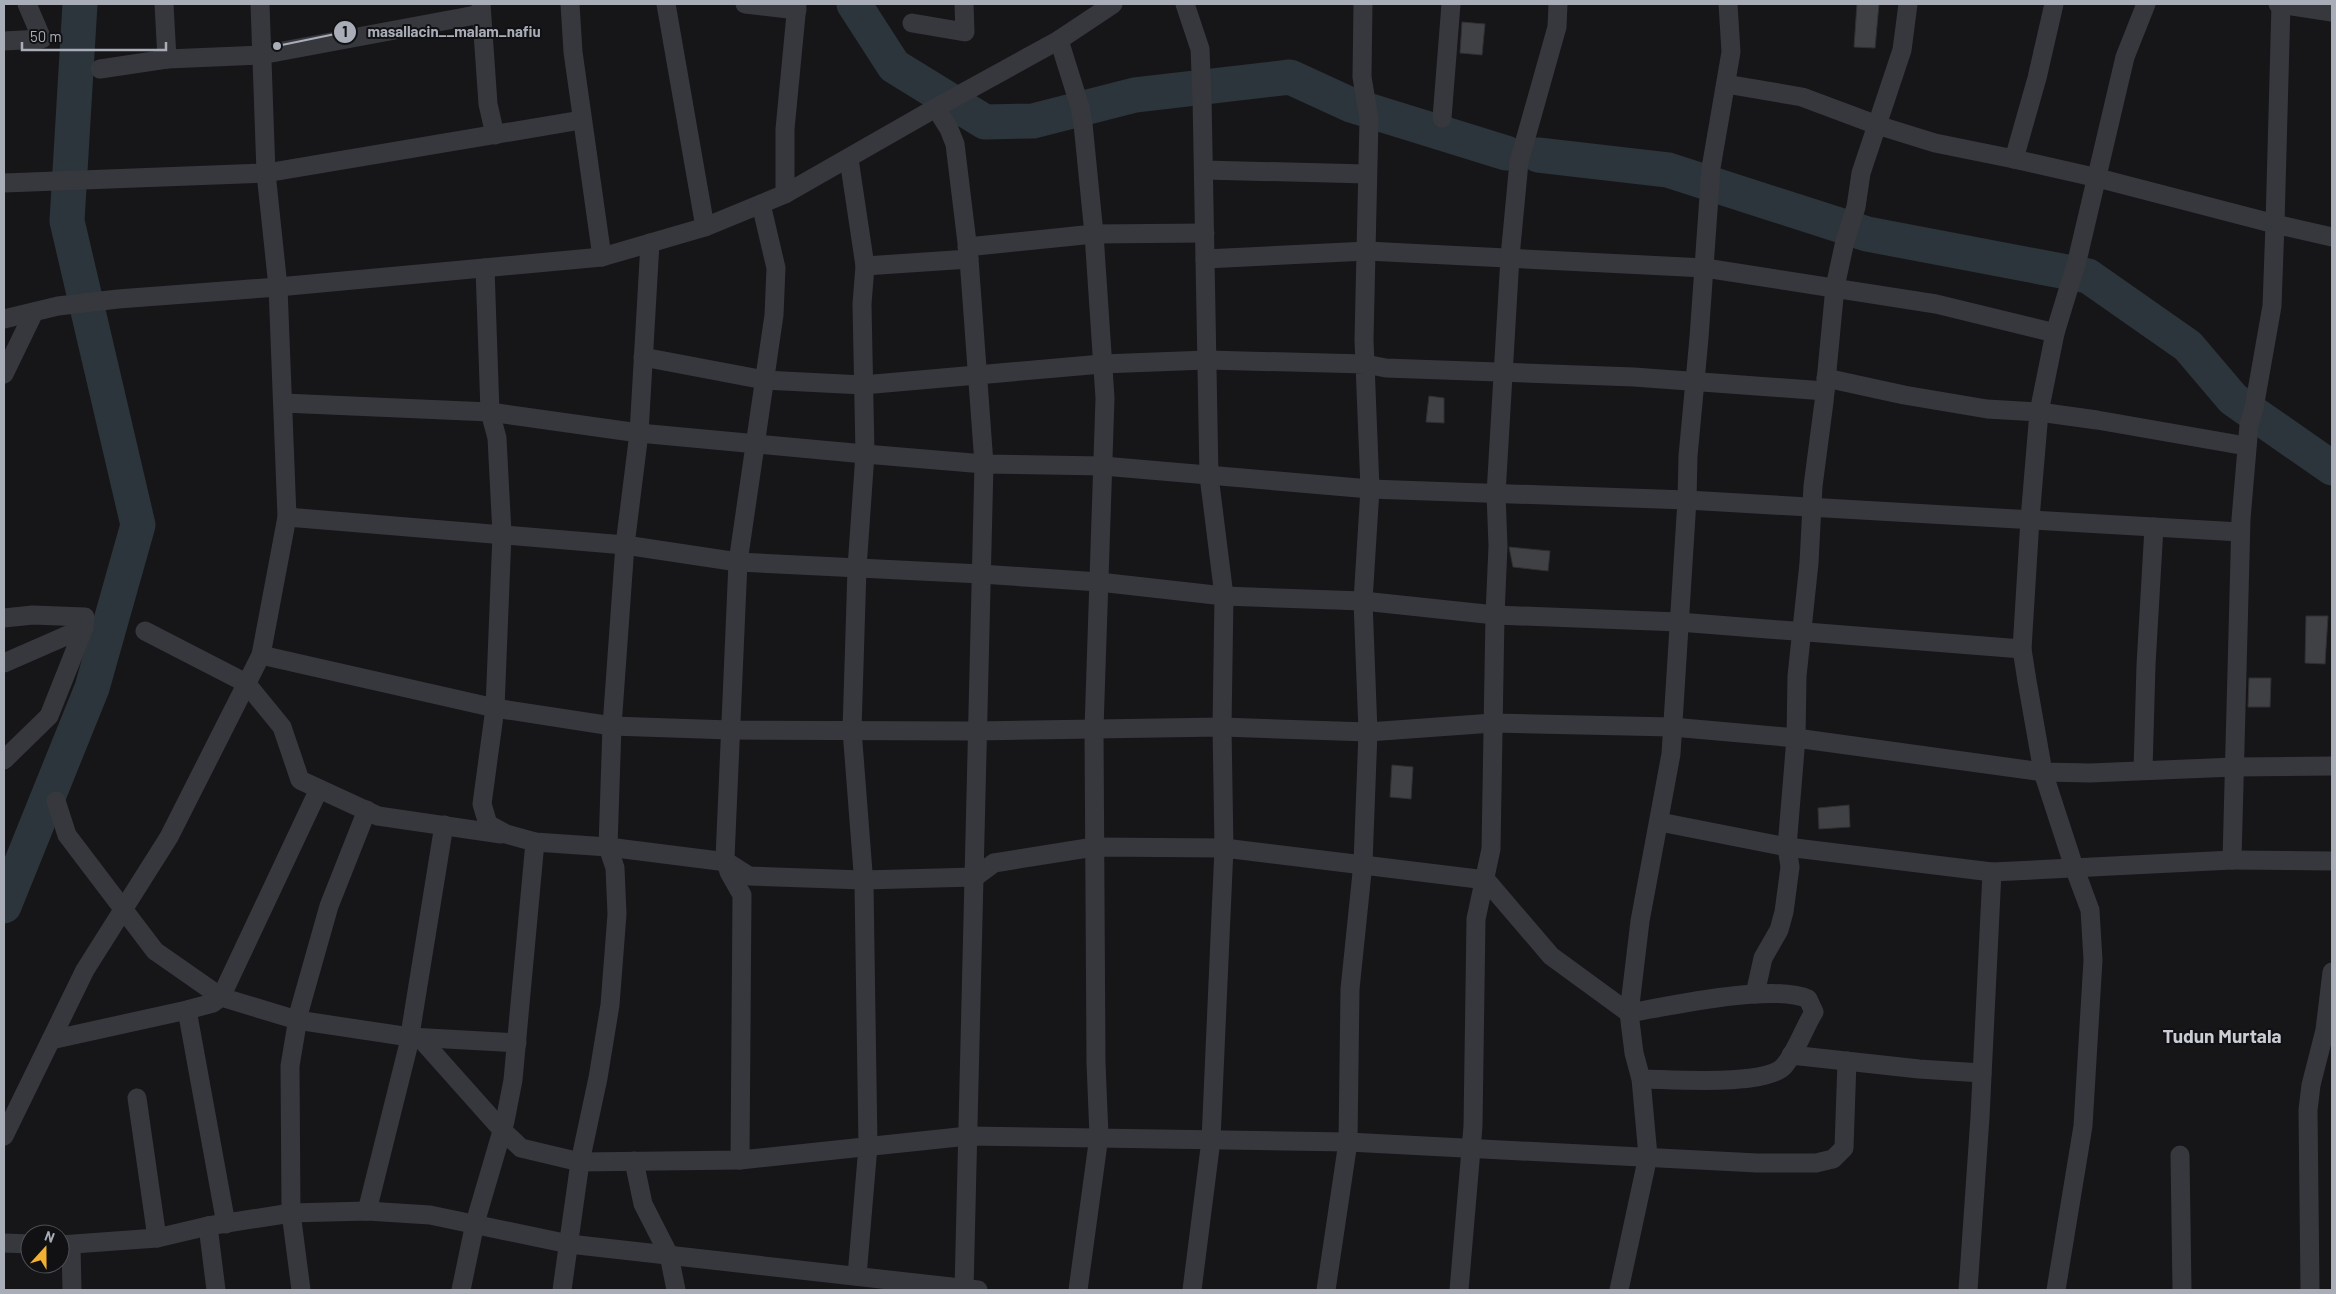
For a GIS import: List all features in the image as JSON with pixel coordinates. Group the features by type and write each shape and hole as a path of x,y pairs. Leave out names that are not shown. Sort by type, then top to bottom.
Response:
{"street":[{"path":"4,40 42,39 27,4"},
{"path":"164,4 167,59"},
{"path":"4,1136 85,970 169,837 261,655 287,517 278,287 266,174 260,4"},
{"path":"570,4 573,52 602,257"},
{"path":"666,4 705,227"},
{"path":"745,4 797,7 785,129 785,194"},
{"path":"912,22 965,32 964,4"},
{"path":"4,318 58,306 118,299 278,287 602,257 705,227 785,194 1059,40 1113,4"},
{"path":"1185,4 1200,49 1209,476 1224,596 1222,727 1224,848 1210,1140 1192,1290"},
{"path":"1326,1290 1348,1142 1350,989 1363,863 1368,732 1363,601 1370,489 1364,340 1369,119 1362,77 1363,4"},
{"path":"1442,118 1451,4"},
{"path":"1459,1290 1473,1126 1476,920 1486,880 1491,849 1498,546 1496,494 1510,257 1520,162 1558,27 1558,4"},
{"path":"1619,1290 1648,1156 1641,1079 1634,1053 1629,1013 1640,921 1660,822 1671,754 1687,500 1688,456 1705,268 1708,197 1730,52 1728,4"},
{"path":"1756,994 1763,958 1778,930 1784,912 1790,867 1787,847 1796,738 1797,676 1810,563 1813,486 1835,287 1845,241 1856,207 1861,173 1902,50 1908,4"},
{"path":"2014,159 2037,78 2054,4"},
{"path":"2056,1290 2083,1126 2093,960 2090,910 2043,772 2022,649 2030,519 2039,412 2055,333 2077,261 2125,57 2146,4"},
{"path":"2232,860 2240,532 2246,446 2272,306 2276,224 2280,4 2332,12"},
{"path":"100,69 167,59 261,55 481,9 488,104 495,135"},
{"path":"1059,40 1081,115 1094,234 1105,398 1094,729 1096,1063 1099,1136 1078,1290"},
{"path":"1726,84 1802,97 1877,125 1936,143 2098,178 2332,237"},
{"path":"70,1245 157,1238 217,1225 291,1214 367,1212 430,1215 476,1223 569,1244 969,1290 968,1136 984,464 968,253 955,144 943,104"},
{"path":"4,183 266,174 582,120"},
{"path":"849,159 865,266 862,304 864,454 857,568 852,730 863,880 868,1146 857,1276"},
{"path":"1204,170 1367,174"},
{"path":"740,1160 742,896 729,872 726,862 738,562 774,315 776,268 761,204"},
{"path":"865,266 1094,234 1205,233"},
{"path":"562,1290 580,1162 598,1078 610,1005 617,914 614,868 608,847 612,726 625,546 638,433 650,243"},
{"path":"1205,260 1367,251 1705,268 1936,304 2055,333"},
{"path":"485,268 490,412 498,438 502,534 495,708 482,804 488,824 506,834"},
{"path":"4,374 34,312"},
{"path":"643,357 764,380 863,385 1102,364 1207,360 1365,364 1386,368 1503,371 1695,382 1825,385 1904,395 1987,409 2039,412 2246,446"},
{"path":"283,403 490,412 638,433 984,464 1103,466 1370,489 1687,500 2240,532"},
{"path":"287,517 625,546 738,562 981,574 1099,582 1224,596 1363,601 1495,615 1679,622 2022,649"},
{"path":"2144,770 2154,526"},
{"path":"4,618 32,615 85,618 84,628 49,716 4,760"},
{"path":"4,663 84,628"},
{"path":"146,631 246,683 282,727 300,780 378,816 506,834 535,842 608,847 726,862 749,876 863,880 975,877 994,863 1094,847 1224,848 1363,863 1486,880 1551,956 1629,1013 1756,994 1796,994 1808,999 1814,1012 1784,1067 1768,1075 1730,1080 1641,1079"},
{"path":"261,655 495,708 612,726 730,730 977,731 1222,727 1368,732 1493,723 1672,727 1796,738 2043,772 2332,766"},
{"path":"51,1040 187,1010 213,1003 220,997 319,789"},
{"path":"56,801 67,835 156,951 220,997 298,1020 415,1038 517,1043"},
{"path":"301,1290 291,1214 290,1066 298,1020 329,906 367,810"},
{"path":"1660,822 1787,847 1992,872 2232,860 2332,861"},
{"path":"367,1212 415,1038 444,825"},
{"path":"461,1290 476,1223 502,1130 513,1080 535,842"},
{"path":"1968,1290 1982,1073 1992,872"},
{"path":"2310,1290 2308,1110 2325,1030 2332,973"},
{"path":"187,1010 217,1225 216,1290"},
{"path":"415,1038 521,1148 580,1162 740,1160 968,1136 1099,1136 1348,1142 1756,1163 1816,1164 1833,1159 1844,1148 1847,1061"},
{"path":"1790,1055 1982,1073"},
{"path":"136,1098 157,1238"},
{"path":"2180,1155 2182,1290"},
{"path":"634,1161 643,1204 669,1255 676,1290"},
{"path":"4,1244 20,1244"},
{"path":"664,1290 669,1255"},
{"path":"70,1274 72,1290"}],"building":[{"path":"1857,4 1879,4 1875,48 1854,47"},
{"path":"1462,22 1485,24 1482,55 1460,53"},
{"path":"1429,396 1444,398 1444,423 1426,422"},
{"path":"1509,547 1550,551 1548,571 1513,567"},
{"path":"2306,616 2328,616 2325,664 2305,663"},
{"path":"2249,678 2271,678 2270,707 2248,707"},
{"path":"1392,765 1413,767 1411,799 1390,797"},
{"path":"1849,805 1850,827 1819,829 1818,808"}],"waterway":[{"path":"4,906 92,688 138,525 67,221 80,4"},
{"path":"854,4 894,66 985,122 1033,121 1135,95 1290,77 1351,105 1506,153"},
{"path":"1538,155 1668,170 1867,234 2088,276 2188,346 2233,399 2332,468"}],"place":[{"name":"masallacin__malam_nafiu","path":"277,46"}],"district":[{"name":"Tudun Murtala","path":"2222,1036"}]}
